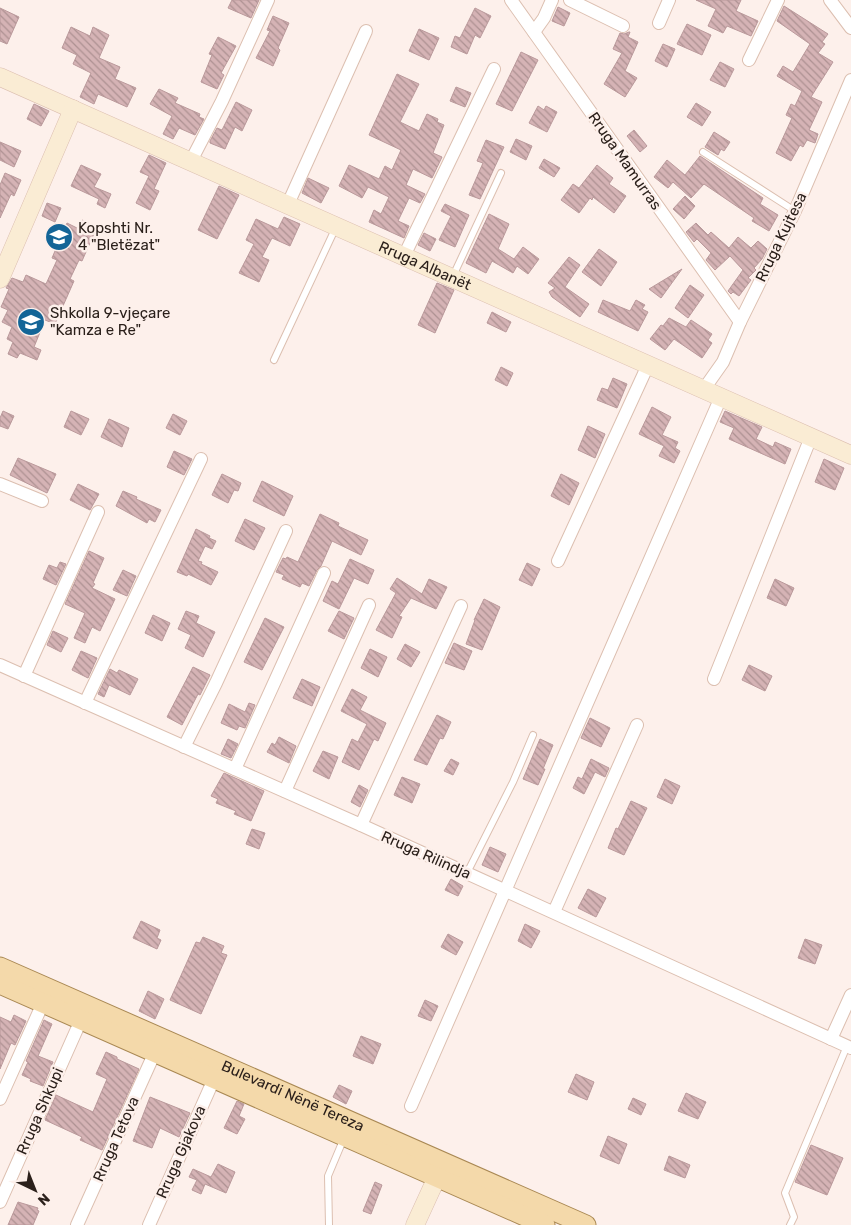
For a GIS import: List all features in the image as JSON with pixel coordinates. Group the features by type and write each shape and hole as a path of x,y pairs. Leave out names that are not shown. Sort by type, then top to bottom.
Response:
{"main road":[{"name":"Bulevardi Nënë Tereza","path":"0,967 586,1225"},
{"name":"Bulevardi Nënë Tereza","path":"0,984 545,1225"}],"street":[{"path":"191,161 222,101 268,0"},
{"name":"Rruga Mamurras","path":"511,0 740,322"},
{"path":"534,32 544,18 552,0"},
{"path":"570,0 623,26"},
{"path":"659,23 668,0"},
{"path":"749,60 778,0"},
{"path":"830,0 851,28"},
{"path":"288,204 366,30"},
{"path":"404,256 494,69"},
{"name":"Rruga Albanët","path":"0,77 851,455"},
{"name":"Rruga Kujtesa","path":"704,389 723,362 740,322 795,211 851,80"},
{"path":"0,279 73,109"},
{"path":"558,561 648,364"},
{"path":"411,1106 721,397"},
{"path":"714,679 811,437"},
{"path":"85,703 201,459"},
{"path":"0,484 42,501"},
{"path":"24,676 98,512"},
{"path":"184,747 216,683 286,531"},
{"path":"235,769 324,574"},
{"path":"285,791 369,605"},
{"path":"361,825 460,606"},
{"name":"Rruga Rilindja","path":"0,665 506,890 849,1047"},
{"path":"554,912 637,725"},
{"path":"831,1039 851,995"},
{"path":"0,1099 42,1002"},
{"name":"Rruga Shkupi","path":"0,1202 80,1020"},
{"name":"Rruga Tetova","path":"78,1225 155,1052"},
{"name":"Rruga Gjakova","path":"149,1225 214,1079"},
{"path":"415,1225 437,1178"}],"lane":[{"path":"704,152 795,211"},
{"path":"452,277 501,173"},
{"path":"274,360 336,225"},
{"path":"467,873 533,735"},
{"path":"790,1225 794,1217 785,1193 849,1047"},
{"path":"329,1225 328,1176 345,1137"}],"building":[{"path":"232,0 259,0 251,18 228,8"},
{"path":"696,0 741,0 736,11 758,21 751,36 727,26 723,33 708,26 716,9"},
{"path":"784,6 828,34 822,42 825,44 818,53 833,62 811,97 822,102 809,130 818,134 815,143 807,140 803,147 800,145 791,161 776,153 792,118 786,115 791,104 795,106 802,91 777,76 783,66 793,72 810,44 777,21"},
{"path":"558,7 570,13 564,26 552,21"},
{"path":"0,8 19,17 7,44 0,41"},
{"path":"475,8 491,16 480,38 475,35 467,54 451,47 455,36 460,38"},
{"path":"273,16 289,23 278,48 280,50 273,66 256,58 270,31 267,30"},
{"path":"687,24 711,35 702,55 677,44"},
{"path":"71,27 90,36 93,27 109,35 99,58 120,67 115,79 136,88 127,107 98,94 94,104 80,97 91,73 73,64 77,55 62,48"},
{"path":"419,29 439,38 429,60 409,51"},
{"path":"630,32 628,37 638,42 625,71 637,78 625,97 604,84 622,53 613,49 620,33"},
{"path":"218,37 236,46 221,73 224,75 217,89 201,82 212,55 209,54"},
{"path":"663,44 675,49 667,67 655,61"},
{"path":"521,52 538,60 512,111 496,104"},
{"path":"720,62 734,69 725,87 710,80"},
{"path":"397,74 419,84 400,122 419,131 427,114 438,119 437,122 444,125 433,153 442,157 432,178 413,169 406,185 425,194 420,203 409,198 398,221 409,226 404,238 369,222 374,210 381,214 389,197 368,187 362,198 339,186 349,165 379,179 385,166 392,170 401,150 369,135"},
{"path":"456,87 471,93 465,107 450,101"},
{"path":"159,89 178,98 175,103 200,114 199,117 204,119 195,135 179,128 173,139 163,134 172,116 150,104"},
{"path":"236,102 252,110 242,131 235,127 225,149 210,143 217,128 222,130"},
{"path":"696,103 711,112 702,126 687,117"},
{"path":"34,104 49,111 41,126 27,119"},
{"path":"538,106 544,110 546,106 557,112 547,132 529,123"},
{"path":"634,130 647,146 640,152 627,136"},
{"path":"714,132 730,142 724,151 721,149 718,155 705,147"},
{"path":"516,139 532,146 526,160 510,152"},
{"path":"486,140 504,147 480,199 469,195 483,163 477,161"},
{"path":"0,142 21,151 14,167 0,160"},
{"path":"149,155 166,163 154,189 159,191 150,210 136,203 149,176 140,172"},
{"path":"700,156 763,198 760,204 778,215 769,231 752,221 754,218 704,184 691,198 673,182 668,188 654,177 667,160 685,175"},
{"path":"544,159 560,168 554,177 539,168"},
{"path":"81,165 101,174 94,187 111,194 105,208 97,204 99,199 71,186"},
{"path":"597,165 613,178 609,184 626,196 614,213 593,197 592,200 590,198 579,213 561,200 573,184 579,188"},
{"path":"5,173 21,180 14,196 11,194 0,218 0,185"},
{"path":"308,178 329,188 321,203 302,193"},
{"path":"219,186 239,195 217,239 198,230"},
{"path":"685,196 695,206 684,219 673,209"},
{"path":"47,203 61,208 55,222 42,216"},
{"path":"445,204 469,215 455,247 439,240 451,216 441,211"},
{"path":"489,214 509,224 498,249 514,259 523,247 539,259 528,274 517,266 513,273 492,261 486,273 466,263"},
{"path":"284,217 300,224 290,246 272,238 262,257 269,260 259,282 239,273 254,244 246,240 256,219 278,229"},
{"path":"82,220 97,227 82,261 79,260 70,279 74,281 55,324 45,320 34,347 41,350 37,360 20,353 17,358 8,354 13,342 7,339 12,327 2,322 8,310 1,307 9,289 6,288 12,278 23,282 26,275 46,284 57,260 52,258 67,223 79,229"},
{"path":"696,223 708,235 711,232 729,248 738,237 751,248 758,241 767,249 762,259 754,268 756,270 748,278 751,280 739,296 728,291 743,270 730,256 715,270 706,260 711,253 697,239 694,242 686,232"},
{"path":"424,233 436,239 430,251 418,245"},
{"path":"599,249 617,262 601,286 582,272"},
{"path":"569,257 580,265 565,287 589,304 580,317 552,297 549,292 555,288 548,283"},
{"path":"682,269 661,298 649,289"},
{"path":"437,283 454,290 435,333 418,325"},
{"path":"690,285 704,295 688,318 675,308"},
{"path":"603,300 630,311 636,300 645,305 642,309 648,312 638,331 598,312"},
{"path":"492,312 511,322 506,332 487,323"},
{"path":"669,318 686,327 691,320 712,334 708,340 712,343 702,358 674,339 665,350 650,339"},
{"path":"501,367 513,373 507,386 495,380"},
{"path":"613,378 627,384 617,408 597,400 602,388 608,390"},
{"path":"652,407 671,417 662,435 678,442 675,448 680,451 674,463 659,456 664,446 639,434"},
{"path":"3,411 14,416 8,429 0,426 0,418"},
{"path":"71,411 89,419 81,435 64,427"},
{"path":"725,411 762,427 756,439 773,447 775,442 791,449 785,464 729,439 734,428 720,422"},
{"path":"173,414 187,421 180,435 166,428"},
{"path":"109,419 129,428 122,447 101,437"},
{"path":"588,426 605,434 595,458 578,450"},
{"path":"174,451 192,459 184,475 167,467"},
{"path":"18,458 56,474 47,493 10,475"},
{"path":"824,459 844,468 835,490 815,482"},
{"path":"222,474 241,483 238,491 234,490 228,503 212,495"},
{"path":"561,474 579,483 569,505 551,496"},
{"path":"262,481 293,496 284,516 253,501"},
{"path":"78,484 99,494 90,510 70,500"},
{"path":"123,491 161,510 155,522 149,519 147,523 116,506"},
{"path":"320,514 339,523 338,526 368,540 361,555 332,541 321,566 309,586 302,583 300,587 282,579 284,575 276,572 283,558 286,559 287,557 298,562"},
{"path":"245,519 265,528 254,550 235,541"},
{"path":"196,529 216,541 212,549 205,546 198,561 218,572 211,585 188,574 187,576 177,572"},
{"path":"89,551 104,558 92,588 115,599 100,631 92,627 85,643 74,638 85,613 65,604"},
{"path":"350,559 374,570 368,584 354,578 339,609 323,601 332,581 338,584"},
{"path":"60,562 66,564 56,585 43,579 49,565 57,568"},
{"path":"527,563 540,569 532,586 519,580"},
{"path":"123,570 136,576 127,596 113,590"},
{"path":"397,578 422,594 429,579 447,587 436,609 411,598 399,616 402,617 392,638 376,630 396,593 390,589"},
{"path":"775,579 794,588 786,606 767,598"},
{"path":"484,599 500,607 482,650 466,644"},
{"path":"186,611 199,616 196,623 215,632 203,657 185,648 191,635 178,629"},
{"path":"339,611 354,618 344,639 328,631"},
{"path":"153,615 170,623 162,641 145,633"},
{"path":"265,618 284,627 262,670 244,662"},
{"path":"53,631 68,638 61,652 47,645"},
{"path":"454,643 472,651 464,670 445,663"},
{"path":"405,644 420,652 411,667 397,659"},
{"path":"370,649 387,657 378,677 361,668"},
{"path":"81,651 97,658 88,678 72,670"},
{"path":"749,665 772,676 765,691 742,680"},
{"path":"193,667 210,675 182,725 167,717"},
{"path":"110,669 117,673 119,670 138,679 130,695 109,685 104,697 98,694"},
{"path":"302,679 320,687 312,706 293,698"},
{"path":"352,689 367,697 360,710 386,723 378,741 374,739 359,770 342,762 352,739 358,742 367,724 341,711"},
{"path":"249,703 255,705 245,728 239,726 237,730 221,723 229,704 245,712"},
{"path":"437,715 451,722 443,739 440,738 427,765 414,760"},
{"path":"590,718 610,728 601,747 581,738"},
{"path":"279,737 296,746 289,763 267,752 272,743 275,745"},
{"path":"228,739 238,744 231,758 221,754"},
{"path":"540,739 553,745 538,785 523,779"},
{"path":"323,751 338,757 329,779 313,771"},
{"path":"451,759 459,763 453,775 444,771"},
{"path":"591,759 609,768 605,777 595,772 584,794 573,788 578,777 582,779"},
{"path":"224,773 264,791 251,821 234,814 236,811 216,803 218,799 211,796"},
{"path":"402,777 420,784 412,803 394,795"},
{"path":"665,779 680,786 672,804 657,797"},
{"path":"359,785 368,790 360,807 351,802"},
{"path":"631,801 647,808 624,855 608,848 616,828 618,829"},
{"path":"252,829 265,833 259,849 246,844"},
{"path":"490,847 506,854 498,872 482,865"},
{"path":"451,879 463,886 458,896 445,890"},
{"path":"588,889 606,898 596,917 578,908"},
{"path":"141,921 160,930 157,938 161,940 157,949 133,938"},
{"path":"525,924 540,931 531,948 518,941"},
{"path":"448,934 463,942 456,955 441,947"},
{"path":"203,937 224,946 221,953 227,955 201,1014 170,1000 196,942 200,943"},
{"path":"805,939 822,945 815,964 798,958"},
{"path":"148,991 164,999 155,1019 139,1011"},
{"path":"425,1000 438,1006 431,1021 418,1016"},
{"path":"14,1015 26,1021 15,1045 11,1043 0,1069 0,1017 11,1022"},
{"path":"44,1020 52,1024 38,1056 53,1062 43,1086 30,1081 31,1079 22,1075"},
{"path":"361,1036 381,1044 373,1064 353,1056"},
{"path":"106,1052 139,1069 102,1150 80,1140 82,1137 45,1120 56,1095 93,1112 107,1079 96,1074"},
{"path":"576,1074 594,1082 587,1100 568,1092"},
{"path":"339,1085 352,1091 346,1104 333,1097"},
{"path":"686,1093 706,1102 698,1119 678,1111"},
{"path":"150,1097 190,1113 179,1137 160,1128 152,1148 133,1141"},
{"path":"633,1098 646,1104 641,1115 628,1109"},
{"path":"237,1101 244,1104 239,1116 245,1119 237,1134 224,1128"},
{"path":"608,1136 627,1144 619,1164 600,1156"},
{"path":"811,1145 843,1158 827,1195 795,1182"},
{"path":"669,1156 690,1165 685,1178 664,1170"},
{"path":"218,1164 235,1172 226,1193 205,1184 201,1194 192,1190 197,1180 189,1177 193,1169 211,1177"},
{"path":"375,1182 382,1185 371,1214 363,1211"},
{"path":"18,1202 38,1208 37,1210 39,1211 33,1225 8,1225"}],"place":[{"name":"Kopshti Nr. 4 \"Bletëzat\"","path":"59,237"},
{"name":"Shkolla 9-vjeçare \"Kamza e Re\"","path":"31,322"}]}
